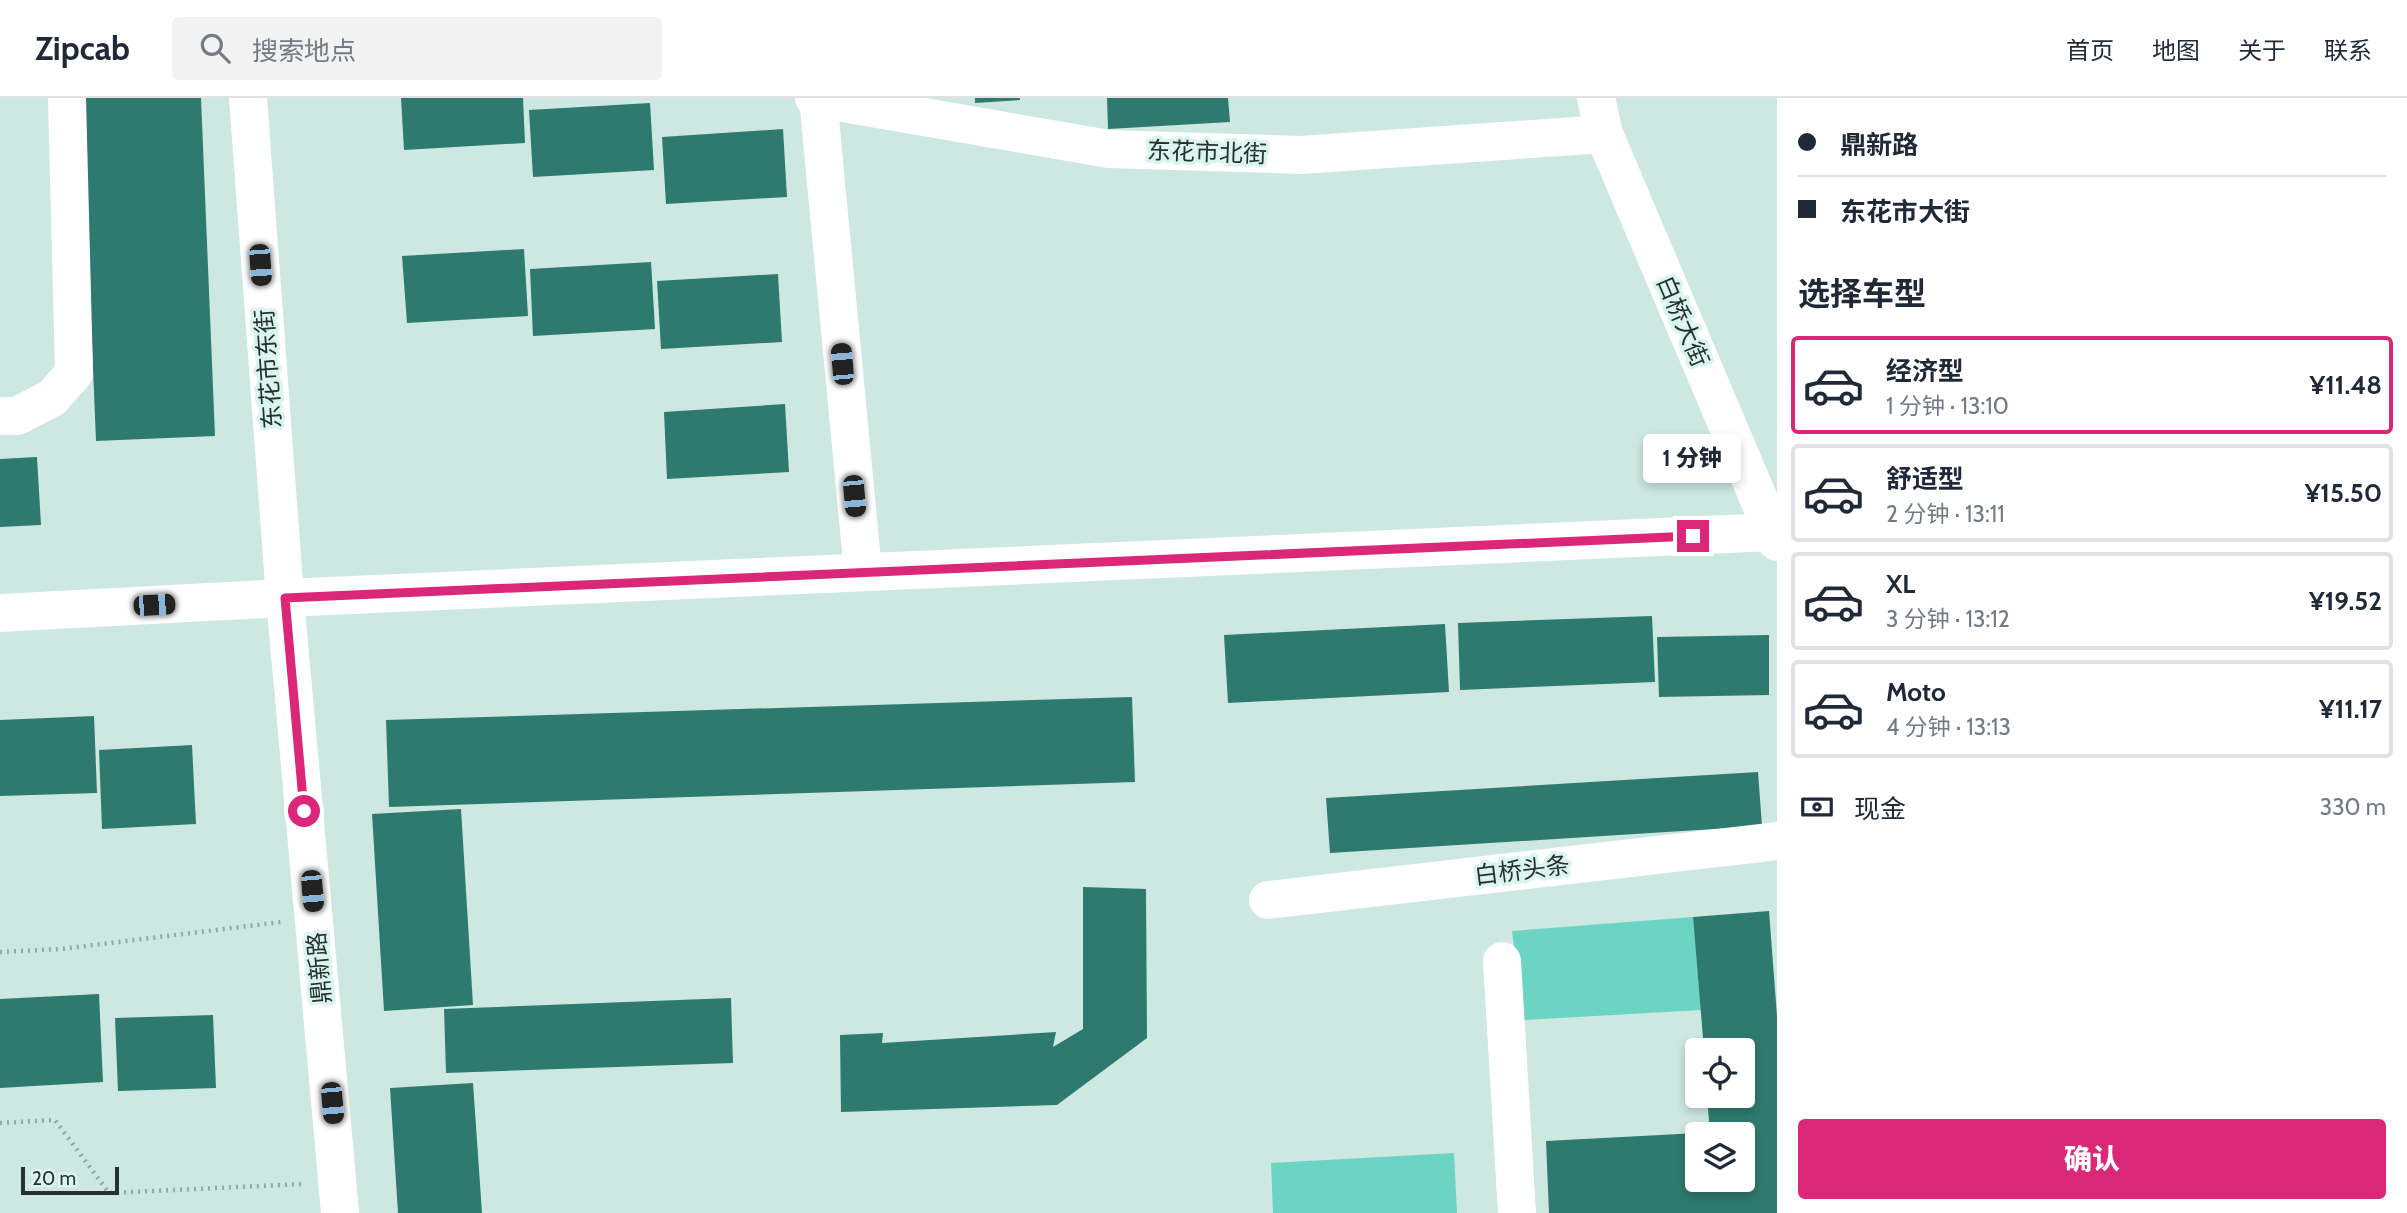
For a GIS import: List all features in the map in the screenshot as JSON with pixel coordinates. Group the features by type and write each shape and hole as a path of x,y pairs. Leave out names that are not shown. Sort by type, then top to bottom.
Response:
{"street":[{"path":"0,416 16,416 52,398 74,373 67,98"},
{"name":"东花市东街","path":"248,98 285,598"},
{"path":"817,98 863,572"},
{"name":"东花市北街","path":"817,98 1109,149 1301,155 1604,134"},
{"name":"白桥大街","path":"1596,98 1604,134 1775,537"},
{"path":"0,613 863,572 1775,537"},
{"name":"鼎新路","path":"285,598 340,1198"},
{"name":"白桥头条","path":"1268,900 1777,841"},
{"path":"1502,961 1517,1213"}],"path":[{"path":"0,952 61,949 314,918"},
{"path":"0,1123 55,1120 109,1193 340,1198"}],"green space":[{"path":"1693,917 1701,1010 1524,1020 1512,931"},
{"path":"1454,1153 1457,1213 1273,1213 1271,1163"}],"building":[{"path":"82,98 201,98 215,436 96,441"},
{"path":"401,98 523,98 525,143 404,150"},
{"path":"975,98 1020,98 1020,100 975,103"},
{"path":"1107,98 1228,98 1230,122 1108,129"},
{"path":"650,103 654,170 533,177 529,110"},
{"path":"783,129 787,197 666,204 662,137"},
{"path":"524,249 528,316 407,323 402,256"},
{"path":"651,262 655,329 533,336 530,269"},
{"path":"778,274 782,342 661,349 657,281"},
{"path":"785,404 789,472 667,479 664,412"},
{"path":"37,457 41,525 0,527 0,459"},
{"path":"1652,616 1655,682 1460,690 1458,623"},
{"path":"1445,624 1449,692 1228,703 1224,635"},
{"path":"1769,635 1769,695 1659,697 1657,637"},
{"path":"1132,697 1135,782 389,807 386,720"},
{"path":"94,716 97,793 0,796 0,720"},
{"path":"192,745 196,824 102,829 99,750"},
{"path":"1758,772 1762,826 1330,853 1326,798"},
{"path":"461,809 473,1005 384,1011 372,814"},
{"path":"1083,887 1146,889 1147,1038 1057,1105 841,1112 840,1035 883,1033 882,1043 1056,1032 1053,1047 1083,1029"},
{"path":"1769,911 1777,1016 1777,1213 1549,1213 1546,1141 1685,1134 1685,1192 1755,1192 1755,1122 1709,1122 1708,1108 1755,1108 1755,1038 1703,1038 1693,917"},
{"path":"99,994 103,1082 0,1088 0,999"},
{"path":"731,998 733,1063 446,1073 444,1009"},
{"path":"213,1015 216,1088 118,1091 115,1018"},
{"path":"473,1083 482,1213 398,1213 390,1088"}],"route":[{"path":"304,811 285,598 1693,536"}]}
